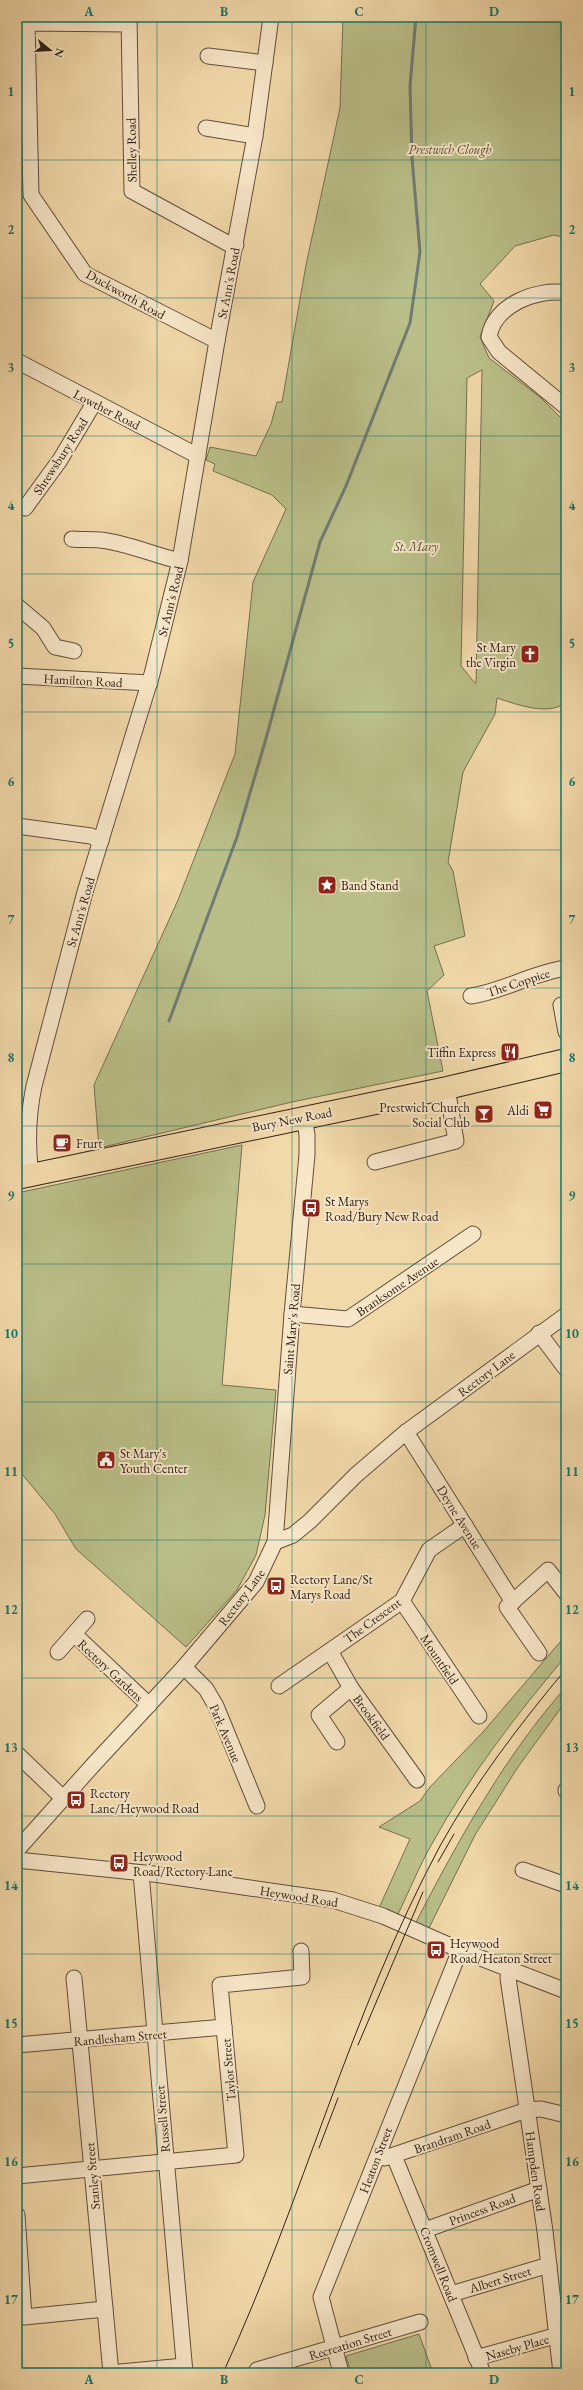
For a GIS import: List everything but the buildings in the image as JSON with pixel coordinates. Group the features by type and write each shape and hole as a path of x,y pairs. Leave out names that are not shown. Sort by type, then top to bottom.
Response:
{"highway":[{"name":"Bury New Road","path":"24,1176 447,1088 566,1060"}],"street":[{"name":"St Ann's Road","path":"24,1176 28,1154 24,1108 101,841 150,683 180,561 217,341 255,136 271,17"},
{"name":"Shelley Road","path":"129,20 132,191 228,244 236,245"},
{"name":"Duckworth Road","path":"129,20 27,23 31,195 85,274 217,341"},
{"path":"208,56 265,63"},
{"path":"206,128 255,136"},
{"path":"566,293 546,292 522,300 498,316 493,324 489,337 499,352 566,407"},
{"name":"Lowther Road","path":"17,361 94,403 198,456"},
{"name":"Shrewsbury Road","path":"25,508 67,450 94,403"},
{"path":"72,539 100,540 144,549 155,556 180,561"},
{"path":"17,606 43,628 55,647 74,651"},
{"name":"Hamilton Road","path":"17,676 150,683"},
{"path":"17,826 91,836 101,841"},
{"name":"The Coppice","path":"470,996 490,993 546,971 566,968"},
{"path":"561,1005 566,1032"},
{"path":"374,1162 456,1141 447,1088"},
{"name":"Saint Mary's Road","path":"275,1542 292,1314 307,1155 307,1135 304,1117"},
{"name":"Branksome Avenue","path":"292,1314 348,1319 473,1234"},
{"name":"Rectory Lane","path":"17,1850 184,1667 256,1582 275,1542 293,1535 310,1521 356,1475 406,1432 566,1315"},
{"path":"539,1334 566,1369"},
{"name":"Deyne Avenue","path":"406,1432 513,1602"},
{"name":"The Crescent","path":"279,1686 402,1601 429,1550 465,1525"},
{"path":"539,1653 507,1607 548,1570 566,1593"},
{"name":"Mountfield","path":"402,1601 479,1716"},
{"name":"Rectory Gardens","path":"58,1652 87,1620"},
{"name":"Rectory Gardens","path":"74,1634 149,1705"},
{"name":"Brookfield","path":"330,1650 351,1688 417,1780"},
{"name":"Park Avenue","path":"184,1667 206,1690 216,1706 257,1806"},
{"path":"337,1742 320,1715 351,1688"},
{"path":"17,1754 63,1798"},
{"name":"Heywood Road","path":"17,1860 141,1873 333,1900 383,1916 460,1950 566,1991"},
{"path":"523,1870 566,1886"},
{"name":"Russell Street","path":"141,1873 184,2370"},
{"name":"Heaton Street","path":"341,2373 321,2297 460,1950"},
{"name":"Taylor Street","path":"166,2161 236,2154 220,1985 302,1977 301,1951"},
{"name":"Hampden Road","path":"509,1970 508,1978 539,2189 558,2335 561,2373"},
{"name":"Stanley Street","path":"74,1978 110,2373"},
{"name":"Randlesham Street","path":"17,2045 79,2041 224,2027"},
{"path":"527,2110 541,2109 566,2115"},
{"name":"Brandram Road","path":"377,2155 385,2158 394,2156 527,2110"},
{"name":"Cromwell Road","path":"394,2156 483,2373"},
{"path":"17,2176 166,2161"},
{"name":"Princess Road","path":"425,2230 539,2189"},
{"path":"17,2215 24,2317 105,2309"},
{"name":"Albert Street","path":"451,2294 549,2265"},
{"name":"Recreation Street","path":"257,2370 420,2322"},
{"name":"Naseby Place","path":"476,2358 558,2335"},
{"path":"110,2373 184,2370"}],"green space":[{"name":"Prestwich Clough","path":"343,17 566,17 566,238 554,235 515,246 480,284 494,301 480,337 489,358 541,398 566,423 566,702 551,709 542,709 523,706 497,698 495,714 463,772 448,862 453,871 465,936 434,946 444,975 427,991 443,1071 292,1102 99,1148 94,1085 178,900 235,754 253,582 286,509 272,495 213,471 215,464 206,460 210,447 256,456 271,424 277,402 282,402 306,265 340,108","holes":["482,370 476,683 461,666 467,378"]},
{"path":"242,1145 222,1385 276,1390 265,1515 256,1555 237,1590 186,1647 76,1549 55,1514 17,1468 17,1193"},
{"path":"566,1635 566,1656 512,1723 462,1793 428,1851 397,1916 379,1908 410,1839 379,1827 420,1801 430,1787 483,1732"},
{"path":"566,1687 566,1701 518,1767 475,1835 428,1930 415,1924 465,1831 502,1771 543,1714"},
{"path":"419,2334 433,2373 351,2373 346,2356"}],"waterway":[{"path":"169,1021 237,837 265,742 320,542 346,486 410,323 420,252 412,158 410,86 416,17"}],"tram line":[{"path":"223,2373 252,2308 353,2041 379,1975 408,1910 440,1846 483,1777 515,1733 566,1669"},
{"path":"438,1862 454,1834"},
{"path":"358,2045 423,1892"},
{"path":"319,2148 338,2098"}],"place":[{"name":"St Mary the Virgin","path":"530,654"},
{"name":"Band Stand","path":"327,885"},
{"name":"Tiffin Express","path":"510,1052"},
{"name":"Aldi","path":"543,1110"},
{"name":"Prestwich Church Social Club","path":"484,1114"},
{"name":"Frurt","path":"62,1143"},
{"name":"St Marys Road/Bury New Road","path":"311,1208"},
{"name":"St Mary's Youth Center","path":"106,1460"},
{"name":"Rectory Lane/St Marys Road","path":"276,1586"},
{"name":"Rectory Lane/Heywood Road","path":"76,1800"},
{"name":"Heywood Road/Rectory Lane","path":"119,1863"},
{"name":"Heywood Road/Heaton Street","path":"436,1950"}],"park label":[{"name":"St. Mary","path":"416,546"}]}
